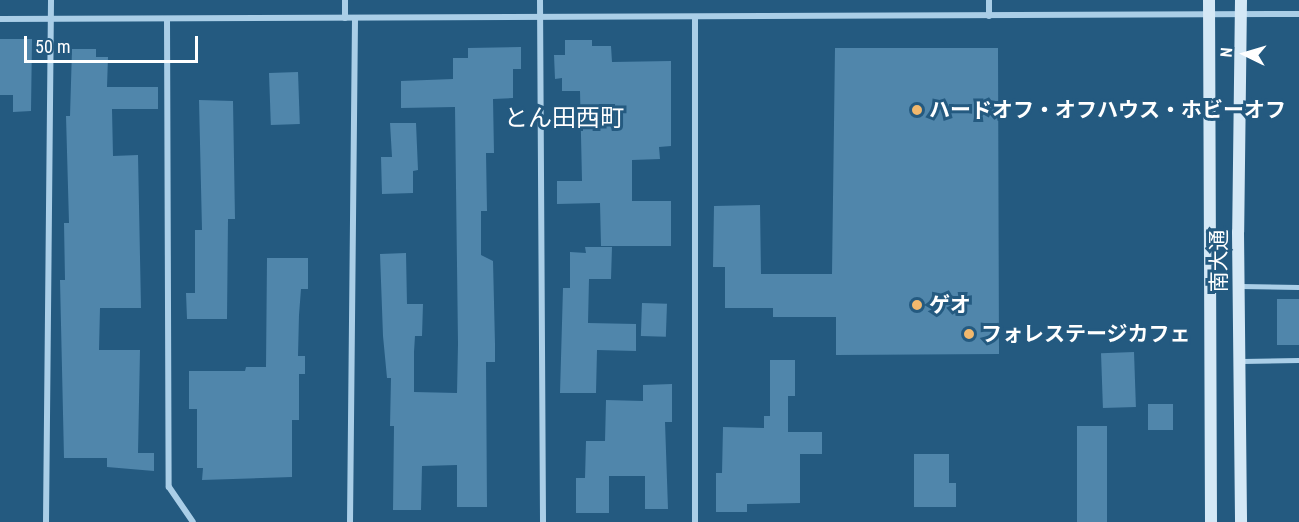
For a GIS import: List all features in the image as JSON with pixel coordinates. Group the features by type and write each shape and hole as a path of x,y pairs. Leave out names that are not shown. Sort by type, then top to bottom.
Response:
{"street":[{"path":"46,522 51,0"},
{"path":"345,0 345,18"},
{"path":"540,0 543,522"},
{"path":"989,0 989,16"},
{"name":"南大通","path":"1209,0 1211,522"},
{"name":"南大通","path":"1241,0 1238,286 1241,522"},
{"path":"0,19 1299,14"},
{"path":"350,522 355,18"},
{"path":"695,18 695,522"},
{"path":"168,19 169,487 193,522"}],"lane":[{"path":"1238,286 1299,286"},
{"path":"1239,361 1299,360"}],"building":[{"path":"0,39 32,39 31,111 13,112 13,95 0,95"},
{"path":"565,40 592,40 592,46 611,46 612,62 671,61 671,146 659,147 660,159 632,160 632,201 671,201 671,246 601,246 600,203 557,204 557,181 582,181 580,91 562,91 562,78 555,79 554,55 565,55"},
{"path":"521,47 521,69 513,69 513,98 493,99 494,153 486,153 487,211 481,211 481,255 493,261 495,344 495,362 486,362 487,507 457,507 457,465 422,466 421,510 393,510 394,426 390,426 391,378 387,378 383,336 380,254 406,253 407,304 423,304 422,336 415,336 414,392 457,393 458,344 455,107 401,108 401,81 453,79 453,58 468,58 468,48"},
{"path":"835,48 998,48 999,354 836,355 836,317 773,317 773,308 725,308 725,267 713,267 714,206 760,205 761,274 832,274"},
{"path":"72,49 96,49 96,57 108,57 107,87 158,87 158,109 112,109 113,156 138,155 141,308 100,308 99,350 140,350 138,453 154,453 154,471 107,467 107,458 64,458 60,280 65,280 64,223 69,223 66,116 70,116"},
{"path":"298,72 300,124 271,125 269,73"},
{"path":"199,100 233,101 235,219 228,219 227,319 187,319 186,293 195,293 195,230 202,230"},
{"path":"390,123 416,123 418,170 413,171 413,193 382,194 381,157 392,157"},
{"path":"585,247 612,247 611,279 589,279 588,323 636,324 636,351 597,350 596,393 560,393 563,288 570,288 570,252 586,253"},
{"path":"267,258 308,258 308,289 301,289 299,315 298,356 305,356 305,374 299,374 299,420 292,420 292,477 202,480 203,468 197,468 197,409 189,409 189,371 245,371 246,367 266,367"},
{"path":"1277,299 1299,299 1299,345 1277,345"},
{"path":"642,303 667,304 666,337 641,336"},
{"path":"1134,352 1136,407 1103,408 1101,353"},
{"path":"770,360 795,360 795,396 788,396 788,432 822,432 822,454 800,454 800,503 747,504 747,512 716,512 716,473 722,473 723,427 764,428 764,416 770,416"},
{"path":"672,384 672,422 665,422 668,509 645,509 645,476 609,476 609,513 576,513 576,478 585,478 586,441 605,441 606,400 643,401 643,385"},
{"path":"1148,404 1173,404 1173,430 1148,430"},
{"path":"1077,426 1107,426 1107,522 1077,522"},
{"path":"914,454 949,454 949,483 956,483 956,507 914,507"}],"place":[{"name":"ハードオフ・オフハウス・ホビーオフ","path":"917,110"},
{"name":"ゲオ","path":"917,305"},
{"name":"フォレステージカフェ","path":"969,334"}],"district":[{"name":"とん田西町","path":"564,119"}]}
